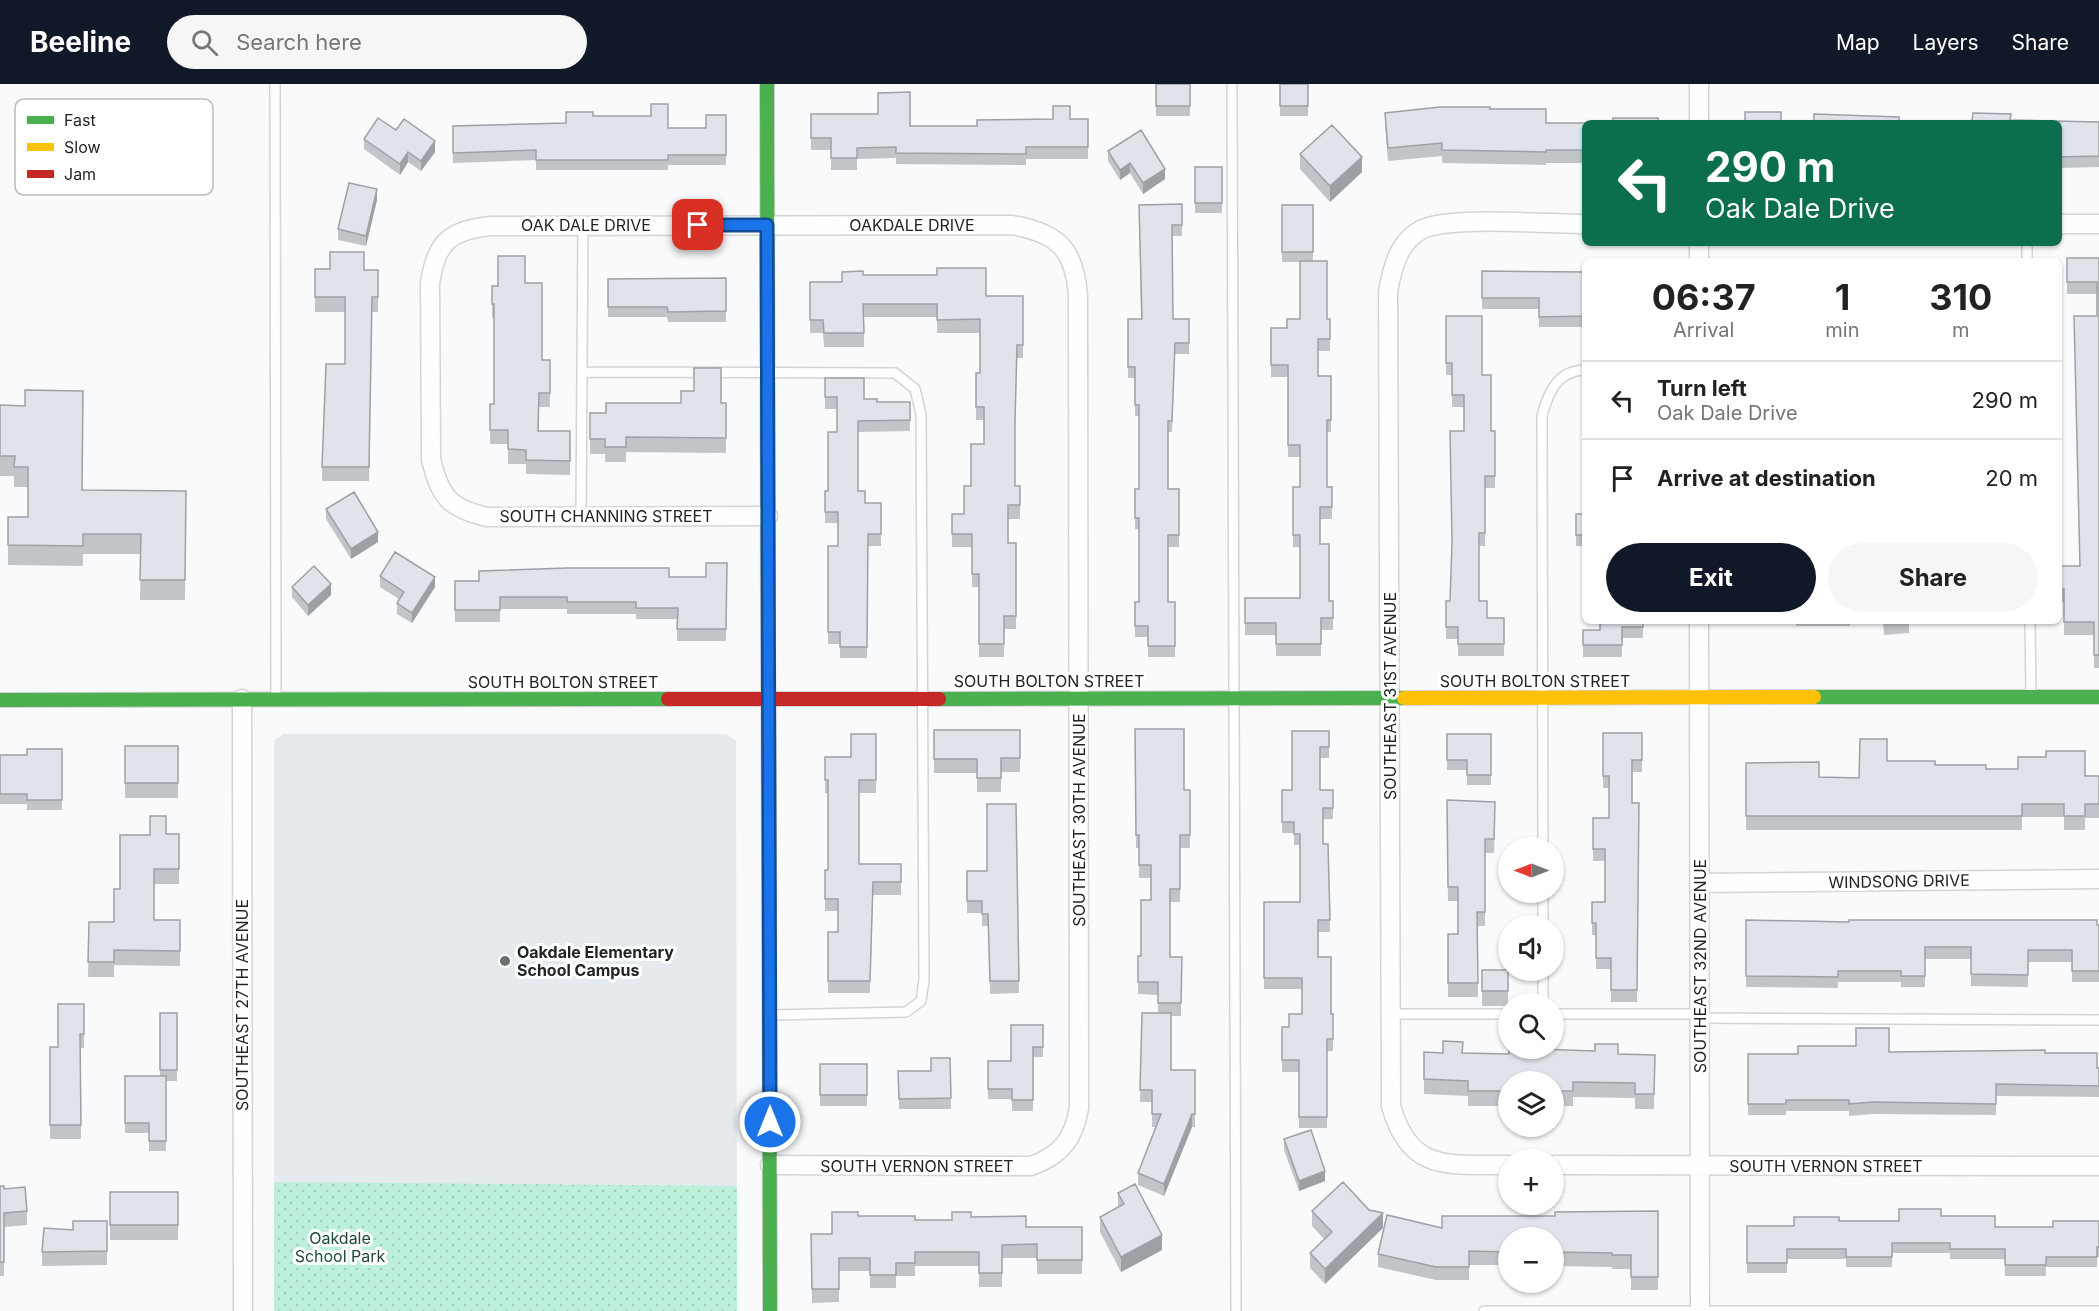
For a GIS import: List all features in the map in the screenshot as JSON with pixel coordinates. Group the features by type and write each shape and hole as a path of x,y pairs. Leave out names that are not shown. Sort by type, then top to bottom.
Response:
{"street":[{"path":"767,84 770,1311"},
{"path":"1699,84 1699,120"},
{"name":"SOUTHEAST 31ST AVENUE","path":"1498,1165 1431,1161 1413,1150 1398,1130 1391,1106 1388,292 1397,255 1407,241 1423,229 1446,223 1582,224"},
{"path":"2062,224 2099,224"},
{"name":"OAK DALE DRIVE","path":"448,501 437,485 431,459 430,284 434,258 444,241 459,232 479,227 767,225"},
{"name":"OAKDALE DRIVE","path":"767,225 1012,225 1038,230 1054,237"},
{"name":"SOUTHEAST 30TH AVENUE","path":"1054,237 1064,248 1071,262 1078,288 1079,1108 1076,1129 1060,1152"},
{"name":"SOUTH CHANNING STREET","path":"448,501 466,512 488,517 768,516"},
{"name":"SOUTHEAST 32ND AVENUE","path":"1699,624 1700,1311"},
{"name":"SOUTH BOLTON STREET","path":"0,700 2099,697"},
{"name":"SOUTHEAST 27TH AVENUE","path":"242,699 243,1311"},
{"name":"WINDSONG DRIVE","path":"1700,883 2099,879"},
{"name":"SOUTH VERNON STREET","path":"770,1165 1031,1166 1046,1161 1060,1152"},
{"name":"SOUTH VERNON STREET","path":"1564,1165 2099,1166"}],"lane":[{"path":"275,84 276,699"},
{"path":"1232,84 1236,698 1236,1311"},
{"path":"581,517 583,225"},
{"path":"1543,837 1542,416 1547,394 1560,377 1582,371"},
{"path":"582,372 895,373 915,389 921,414 924,980 921,1001 906,1012 769,1016"},
{"path":"2030,624 2031,697"},
{"path":"1391,1014 1498,1014"},
{"path":"1564,1014 2099,1020"},
{"path":"1484,1311 2099,1311"}],"shaded area":[{"name":"Oakdale Elementary School Campus","path":"283,734 727,734 736,741 737,1311 274,1311 274,741"}],"green space":[{"name":"Oakdale School Park","path":"274,1182 737,1186 737,1311 274,1311"}],"building":[{"path":"1156,84 1190,84 1190,106 1156,106"},
{"path":"1280,84 1308,84 1308,106 1280,106"},
{"path":"910,92 910,126 977,126 977,120 1053,119 1053,106 1070,106 1070,119 1088,119 1088,147 1026,147 1026,154 896,153 896,147 857,148 857,158 831,158 831,138 811,138 811,114 878,114 878,93"},
{"path":"651,104 668,104 668,128 706,128 706,115 726,115 726,155 668,155 668,160 536,160 536,150 453,153 453,126 566,123 566,112 593,112 593,116 651,116"},
{"path":"1440,107 1546,109 1546,123 1582,123 1582,150 1546,150 1546,152 1442,150 1442,143 1388,148 1385,113"},
{"path":"1745,112 1781,112 1781,120 1745,120"},
{"path":"1973,113 2011,114 2010,120 1972,120"},
{"path":"1814,114 1899,117 1899,120 1814,120"},
{"path":"378,118 396,130 404,119 435,141 421,161 408,152 400,164 364,139"},
{"path":"1613,118 1658,118 1658,120 1613,120"},
{"path":"2062,121 2099,122 2099,156 2062,157"},
{"path":"1332,125 1362,157 1330,186 1300,154"},
{"path":"1141,130 1165,169 1143,183 1130,163 1120,170 1108,151"},
{"path":"1195,167 1222,167 1222,203 1195,203"},
{"path":"349,183 377,189 366,236 338,229"},
{"path":"1182,204 1182,225 1172,225 1173,319 1189,319 1189,343 1175,343 1172,421 1168,421 1168,489 1179,489 1179,535 1168,535 1168,602 1175,602 1175,646 1148,646 1148,626 1135,626 1135,602 1139,602 1139,518 1135,518 1135,489 1139,489 1139,405 1135,405 1135,367 1128,367 1128,319 1142,319 1139,205"},
{"path":"1282,205 1313,205 1313,252 1282,252"},
{"path":"330,252 364,252 364,270 378,270 378,297 372,297 369,467 322,467 326,364 345,364 345,297 315,297 315,269 330,269"},
{"path":"498,256 525,256 525,283 542,283 542,360 550,360 550,393 539,393 538,431 570,431 570,461 526,460 526,450 508,449 508,430 490,430 490,404 494,404 492,286 498,286"},
{"path":"2067,258 2099,258 2099,655 2094,655 2094,622 2064,622 2062,566 2080,566 2074,316 2097,316 2097,282 2067,282"},
{"path":"1300,261 1327,261 1327,319 1330,319 1330,339 1318,339 1318,376 1331,376 1331,420 1327,420 1327,487 1332,487 1332,507 1320,507 1320,544 1329,544 1329,601 1333,601 1333,618 1321,618 1321,644 1276,644 1276,623 1245,623 1245,598 1300,598 1300,535 1293,535 1293,487 1300,487 1300,445 1288,445 1288,365 1271,365 1271,328 1287,328 1287,319 1300,319"},
{"path":"937,268 986,268 986,296 1023,296 1023,345 1017,345 1015,421 1015,486 1020,486 1020,505 1008,505 1008,543 1016,543 1016,616 1004,616 1004,644 979,644 979,574 972,574 972,534 952,534 952,514 964,514 964,486 971,486 971,444 984,444 984,407 976,407 976,373 980,373 980,319 937,320 937,304 863,304 864,333 824,333 823,320 810,320 810,282 842,282 842,272 863,271 863,275 937,275"},
{"path":"1482,271 1582,272 1582,316 1539,317 1539,298 1482,298"},
{"path":"726,278 726,311 668,312 667,307 608,307 608,279"},
{"path":"1446,316 1482,316 1482,375 1491,375 1491,431 1495,431 1495,476 1485,476 1485,533 1479,533 1479,601 1487,601 1487,618 1504,618 1504,644 1458,644 1458,627 1446,627 1446,601 1450,601 1452,542 1450,431 1464,431 1464,395 1452,395 1452,363 1446,363"},
{"path":"694,368 721,368 721,403 726,403 726,438 626,437 626,447 605,447 605,439 590,439 590,413 606,413 606,403 681,403 681,391 694,391"},
{"path":"825,378 864,378 864,399 877,399 877,402 910,402 910,420 858,421 858,491 865,491 865,503 881,503 881,534 868,534 867,647 840,647 840,632 828,632 828,546 838,546 838,512 825,512 825,491 828,491 828,432 837,432 837,397 825,397"},
{"path":"25,390 83,391 82,490 186,491 185,580 140,580 141,534 83,534 83,546 8,545 8,517 28,517 28,467 14,467 15,456 0,456 0,405 25,406"},
{"path":"354,492 378,532 351,549 326,509"},
{"path":"1576,514 1582,514 1582,535 1576,535"},
{"path":"395,552 435,577 412,613 397,603 404,592 380,576"},
{"path":"706,563 727,563 726,629 677,629 678,608 636,608 636,602 567,602 567,597 500,597 500,610 455,610 455,581 479,581 479,571 669,568 669,577 706,577"},
{"path":"314,566 331,584 308,605 292,587"},
{"path":"1600,624 1643,624 1643,627 1622,627 1622,645 1583,645 1583,630 1600,630"},
{"path":"1135,729 1184,729 1184,790 1190,790 1190,835 1180,835 1180,889 1170,889 1170,957 1182,957 1181,1003 1158,1003 1158,982 1138,982 1138,956 1141,956 1141,900 1151,900 1151,865 1139,865 1139,835 1136,835"},
{"path":"934,730 1020,730 1020,758 1001,758 1001,778 977,778 977,759 934,759"},
{"path":"1292,731 1329,731 1329,747 1320,747 1320,790 1333,790 1333,808 1323,808 1323,844 1328,844 1330,920 1318,920 1318,957 1331,957 1333,1039 1327,1039 1327,1117 1299,1117 1299,1060 1282,1060 1282,1027 1289,1027 1289,1014 1302,1014 1302,978 1264,978 1264,902 1300,902 1300,834 1294,834 1294,822 1282,822 1282,790 1292,790"},
{"path":"1603,733 1642,733 1642,760 1632,760 1632,803 1639,803 1637,990 1611,990 1611,958 1596,958 1596,923 1592,923 1592,902 1605,902 1605,849 1593,849 1593,818 1609,818 1609,776 1603,776"},
{"path":"851,734 876,734 876,780 859,780 859,864 901,864 901,882 873,882 870,981 828,981 828,932 838,932 838,899 825,899 825,870 828,870 828,780 825,780 825,757 851,757"},
{"path":"1447,734 1491,734 1491,775 1467,775 1467,760 1447,760"},
{"path":"1860,739 1887,739 1887,761 1935,761 1935,765 1986,765 1986,769 2018,769 2018,757 2046,757 2046,751 2085,751 2085,776 2099,776 2099,804 2085,804 2085,816 2064,816 2064,804 2022,804 2022,816 1746,816 1746,763 1819,762 1819,777 1859,778"},
{"path":"125,746 178,746 178,783 125,783"},
{"path":"27,749 62,749 62,800 27,800 27,794 0,794 0,755 27,755"},
{"path":"1447,800 1495,802 1494,839 1485,839 1485,912 1477,912 1478,983 1448,983 1448,934 1458,934 1458,887 1448,887"},
{"path":"987,804 1016,804 1019,981 990,981 988,914 982,914 982,901 967,901 967,871 987,871"},
{"path":"150,816 166,816 166,834 179,834 179,869 154,869 154,920 180,920 180,951 114,950 114,962 88,962 89,922 114,922 114,889 120,889 120,835 150,835"},
{"path":"1746,920 1849,922 1849,920 2097,920 2097,925 2099,925 2099,971 2072,971 2072,950 2028,950 2028,975 1971,974 1971,947 1925,947 1925,976 1901,976 1901,971 1838,971 1838,977 1746,976"},
{"path":"1482,970 1498,970 1498,981 1508,981 1508,991 1482,991"},
{"path":"58,1004 84,1004 84,1034 80,1034 81,1125 50,1125 50,1047 58,1047"},
{"path":"160,1013 177,1013 177,1070 160,1070"},
{"path":"1142,1013 1171,1013 1171,1070 1195,1070 1195,1114 1192,1114 1164,1184 1138,1173 1161,1114 1152,1114 1152,1090 1140,1090"},
{"path":"1011,1025 1043,1025 1043,1047 1033,1047 1033,1100 1012,1100 1012,1089 988,1089 988,1061 1011,1061"},
{"path":"1856,1028 1889,1028 1889,1052 2045,1050 2045,1053 2097,1053 2099,1086 1996,1084 1996,1104 1873,1102 1849,1104 1849,1100 1786,1100 1786,1104 1748,1104 1748,1054 1798,1054 1798,1046 1856,1046"},
{"path":"1443,1041 1463,1042 1462,1053 1498,1054 1498,1059 1564,1059 1564,1050 1595,1051 1595,1044 1618,1044 1618,1054 1655,1055 1654,1094 1635,1094 1635,1083 1573,1082 1573,1091 1564,1091 1564,1071 1498,1071 1498,1091 1468,1091 1468,1081 1424,1079 1424,1052 1443,1053"},
{"path":"931,1058 950,1058 951,1098 899,1099 898,1071 931,1071"},
{"path":"820,1064 867,1064 867,1095 820,1095"},
{"path":"125,1076 166,1076 166,1141 149,1141 149,1123 125,1123"},
{"path":"1311,1130 1325,1171 1299,1181 1284,1139"},
{"path":"1343,1182 1369,1210 1383,1213 1325,1269 1310,1253 1332,1232 1312,1211"},
{"path":"1135,1184 1162,1235 1121,1257 1100,1217 1124,1204 1118,1193"},
{"path":"0,1186 4,1186 4,1189 25,1187 27,1211 4,1213 4,1262 0,1262"},
{"path":"110,1192 178,1192 178,1225 110,1225"},
{"path":"1899,1209 1941,1209 1941,1216 1995,1216 1995,1227 2053,1227 2053,1221 2099,1221 2097,1257 2046,1257 2046,1265 2005,1265 2005,1249 1950,1249 1950,1243 1892,1243 1892,1257 1846,1257 1846,1249 1787,1249 1787,1263 1747,1263 1747,1226 1794,1226 1794,1217 1839,1217 1839,1221 1899,1221"},
{"path":"1658,1211 1658,1277 1631,1277 1631,1255 1564,1252 1564,1227 1498,1227 1498,1252 1469,1251 1469,1267 1436,1267 1378,1254 1387,1215 1442,1228 1442,1216 1555,1216 1564,1215 1564,1212"},
{"path":"832,1212 858,1212 858,1216 915,1216 915,1220 952,1220 952,1212 971,1212 971,1217 1026,1216 1026,1227 1082,1227 1082,1260 1037,1260 1037,1244 1002,1245 1002,1273 979,1273 979,1252 915,1252 915,1263 896,1263 896,1275 870,1275 870,1258 839,1258 839,1289 812,1289 811,1234 832,1234"},
{"path":"73,1221 107,1221 107,1251 42,1252 44,1228 73,1230"}],"traffic: fast":[{"path":"767,84 768,638"},
{"path":"1814,697 2099,697"},
{"path":"939,699 1404,698"},
{"path":"0,700 668,699"},
{"path":"769,877 770,1311"}],"traffic: slow":[{"path":"768,638 769,877"},
{"path":"1404,698 1814,697"}],"traffic: jam":[{"path":"668,699 939,699"}],"place":[{"name":"Oakdale Elementary School Campus","path":"505,961"}],"route":[{"path":"698,225 767,225 770,1122"}]}
